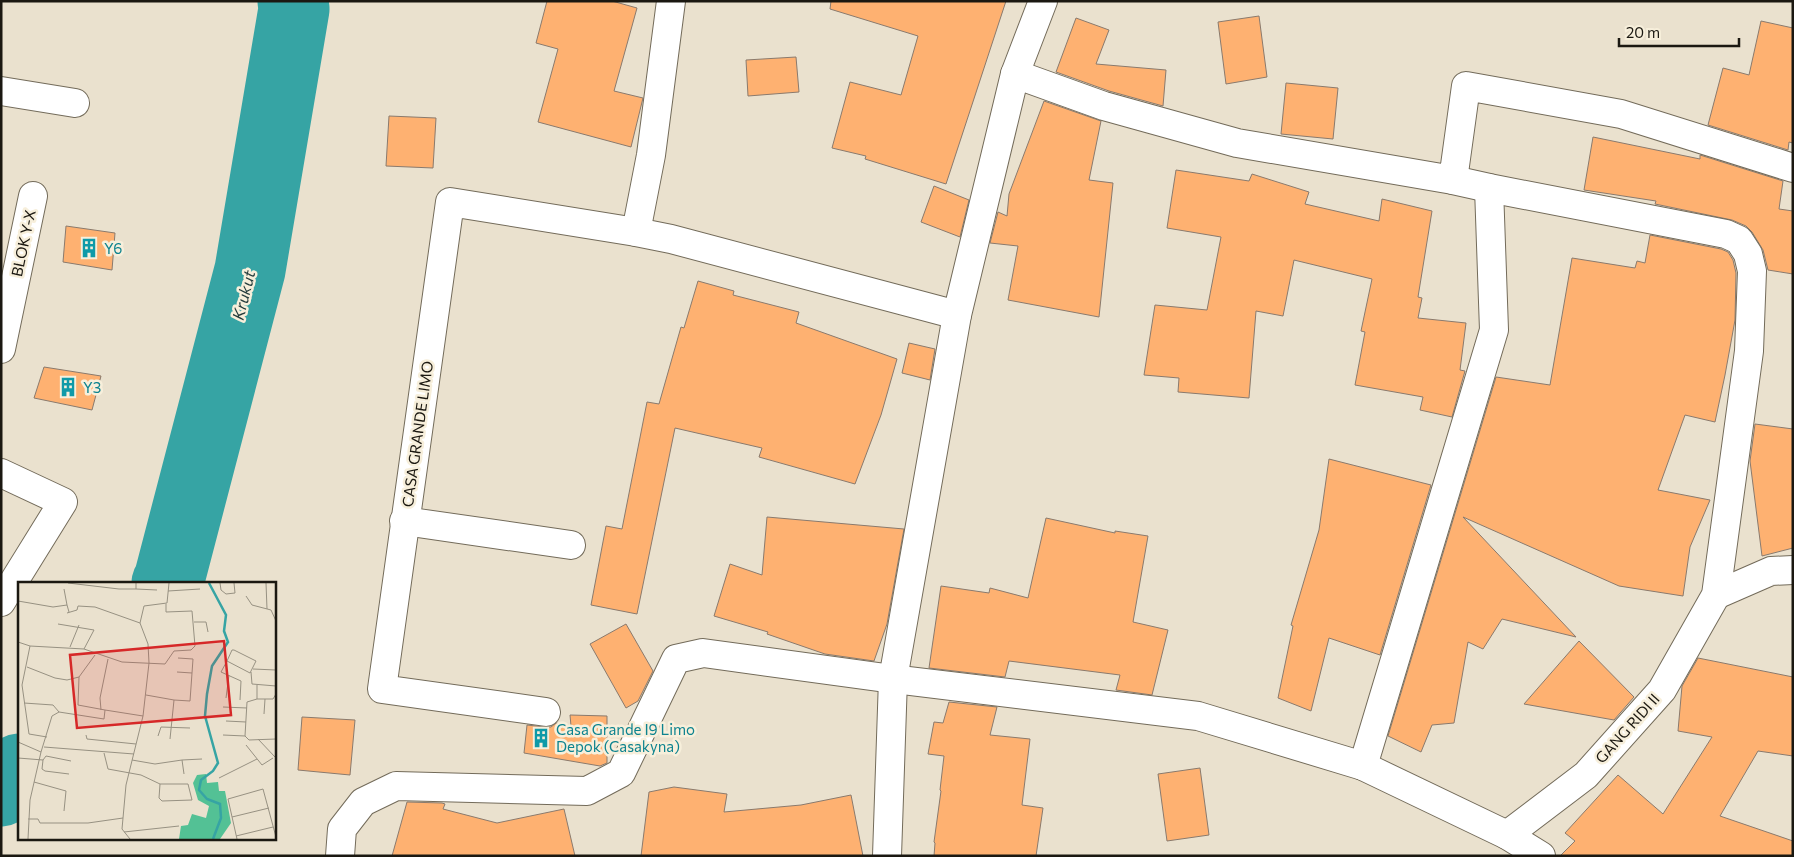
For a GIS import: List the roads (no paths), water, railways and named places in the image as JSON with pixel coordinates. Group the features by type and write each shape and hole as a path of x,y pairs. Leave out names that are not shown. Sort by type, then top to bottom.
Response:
{"street":[{"path":"671,1 651,155 636,232 671,239 957,315"},
{"path":"887,856 893,679 957,315 1015,74 1043,1"},
{"path":"1015,74 1104,106 1237,143 1453,180 1726,234 1739,240 1748,254 1752,271 1749,351 1716,595"},
{"path":"1453,180 1466,86 1621,114 1793,168"},
{"path":"1,91 75,103"},
{"path":"1363,766 1494,330 1489,188"},
{"name":"BLOK Y-X","path":"1,349 33,196"},
{"name":"CASA GRANDE LIMO","path":"546,712 382,689 450,202 636,232"},
{"path":"1,473 63,502 1,602"},
{"path":"404,521 571,545"},
{"path":"1716,595 1771,571 1793,570"},
{"name":"GANG RIDI II","path":"1507,835 1586,775 1662,690 1716,595"},
{"path":"340,856 342,829 358,808 363,802 396,786 587,791 621,773 676,659 703,653 893,679 1198,716 1363,766 1507,835 1541,856"}],"waterway":[{"name":"Krukut","path":"168,582 250,270 294,9 293,1"},
{"name":"Krukut","path":"1,791 18,770"}],"place":[{"name":"Y6","path":"89,248"},
{"name":"Y3","path":"68,387"},
{"name":"Casa Grande I9 Limo Depok (Casakyna)","path":"541,738"}]}
